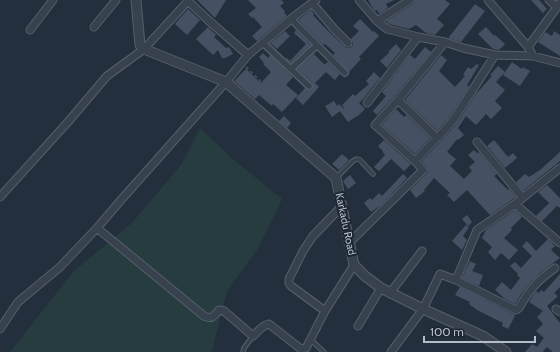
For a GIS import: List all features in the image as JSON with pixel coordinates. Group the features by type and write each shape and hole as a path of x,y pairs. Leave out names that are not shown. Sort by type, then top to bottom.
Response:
{"street":[{"path":"30,30 52,0"},
{"path":"94,27 116,0"},
{"path":"136,0 140,45 144,49"},
{"path":"0,197 107,76 144,49 188,0 208,20 248,55"},
{"path":"360,0 377,21 387,29 496,55 533,56 560,63"},
{"path":"377,21 410,0"},
{"path":"488,0 528,47 533,56"},
{"path":"528,47 559,5 549,0"},
{"path":"0,329 18,302 60,267 97,228 248,55 291,19 314,1 348,43"},
{"path":"291,19 345,73"},
{"path":"367,103 418,37"},
{"path":"350,242 423,170 375,125 398,100 445,42"},
{"path":"263,43 309,86"},
{"path":"291,69 317,45"},
{"name":"Karkadu Road","path":"144,49 226,82 336,178 354,265 365,276 390,293 483,336 506,352"},
{"path":"415,161 452,122 496,55"},
{"path":"398,100 437,138"},
{"path":"477,142 522,197"},
{"path":"456,280 477,230 515,204 560,168"},
{"path":"515,204 560,243"},
{"path":"325,311 291,286 288,281 303,251 313,236 342,206"},
{"path":"97,228 204,316 212,318 219,310 224,310 254,336 262,327 269,324 301,349 306,348 325,311 354,265"},
{"path":"390,293 422,251"},
{"path":"391,352 423,309 440,274 456,280 516,310 519,308 533,287 545,275 555,268"},
{"path":"358,326 381,288"}],"lane":[{"path":"336,178 353,161 357,159 360,160 373,174"},
{"path":"242,352 254,336"},
{"path":"310,339 324,352"}],"path":[{"path":"242,62 283,103"}],"green space":[{"path":"200,128 236,162 282,199 259,247 227,291 212,352 10,352 73,272 133,222 181,165"}],"building":[{"path":"197,0 226,0 215,18"},
{"path":"248,0 281,0 284,3 280,6 285,11 284,12 287,16 257,41 252,36 262,27 253,17 252,18 248,14 256,8"},
{"path":"368,0 394,0 386,4 388,8 379,14 377,10 374,10"},
{"path":"415,0 445,0 450,4 437,19 444,25 435,35 426,33 416,25 409,29 389,24 386,21 413,4"},
{"path":"531,0 539,0 547,9 543,13"},
{"path":"475,4 485,11 461,42 450,39 449,37"},
{"path":"188,9 200,20 187,35 175,24"},
{"path":"311,10 314,14 313,15 322,25 346,48 350,48 353,45 351,39 359,31 353,26 360,19 379,36 359,57 361,59 349,72 333,55 335,53 325,44 322,44 298,20"},
{"path":"208,27 216,35 214,37 226,48 229,47 233,54 222,58 218,50 213,55 196,39"},
{"path":"486,27 494,36 495,35 505,44 499,50 493,49 478,34"},
{"path":"296,30 311,45 291,63 286,59 287,58 290,61 306,44 294,33"},
{"path":"285,31 290,36 277,49 270,43"},
{"path":"554,31 560,35 560,56 538,42 545,32 552,36"},
{"path":"396,44 401,50 387,68 380,61"},
{"path":"425,47 431,52 377,115 373,111 386,96 382,92 410,55 415,59"},
{"path":"316,52 314,54 324,64 328,62 340,74 335,80 326,72 315,83 319,87 303,105 296,98 305,88 311,90 313,85 297,69"},
{"path":"263,53 268,58 270,55 293,77 286,85 298,95 282,112 259,95 255,99 234,81 246,69 261,83 271,72 263,64 264,63 259,57"},
{"path":"441,55 447,60 439,71 455,87 465,76 463,75 468,67 471,69 477,64 479,65 467,85 469,87 448,119 437,131 405,100"},
{"path":"512,62 522,69 523,67 530,71 520,86 503,75"},
{"path":"498,66 505,72 496,82 505,90 495,101 502,108 491,119 486,114 476,125 466,116 458,128 464,135 458,140 457,139 447,152 456,159 450,166 464,179 472,171 469,167 475,162 468,155 474,150 477,153 479,152 497,174 494,176 516,197 490,215 467,190 454,202 447,195 450,193 434,178 424,190 425,191 416,198 410,190 428,172 427,167 422,161 456,125 476,94 492,76 490,75"},
{"path":"374,72 380,78 359,103 365,109 358,116 348,122 340,111 332,117 325,106 334,101 337,106 339,104 345,110 342,105 353,94 355,96 369,84 366,81"},
{"path":"396,109 404,117 406,115 430,138 415,154 382,125"},
{"path":"284,116 291,123 287,128 279,121"},
{"path":"384,140 411,164 404,171 391,159 379,171 374,167 385,155 378,146"},
{"path":"494,140 508,157 513,153 517,158 505,168 487,146"},
{"path":"560,152 560,161 523,191 516,182 525,174 529,177 540,170"},
{"path":"342,154 349,160 339,170 332,164"},
{"path":"403,174 407,178 381,205 371,212 364,203 370,198 372,200 379,193 382,196"},
{"path":"350,175 356,183 348,189 343,181"},
{"path":"547,185 560,198 560,208 557,206 542,221 536,216 549,203 538,192"},
{"path":"515,210 522,217 504,238 518,250 509,260 501,253 495,260 488,252 492,247 482,238 486,230"},
{"path":"467,215 472,222 468,226 462,219"},
{"path":"466,225 469,227 463,236 467,240 462,250 452,241"},
{"path":"548,239 555,246 551,250 560,258 531,282 515,304 505,299 495,290 502,282 511,290 520,278 510,266 515,262 521,268 532,256 522,246 527,241 536,251"},
{"path":"470,261 476,264 472,271 483,275 479,286 462,278"},
{"path":"560,274 560,287 554,293 558,296 547,306 560,323 560,352 553,352 547,347 543,351 544,352 525,352 532,344 537,347 544,338 536,331 543,324 537,317 543,311 529,302 536,291 539,293 541,290 544,292"},
{"path":"460,287 515,315 508,329 502,326 503,323 477,310 469,304 470,302 455,295"}]}
